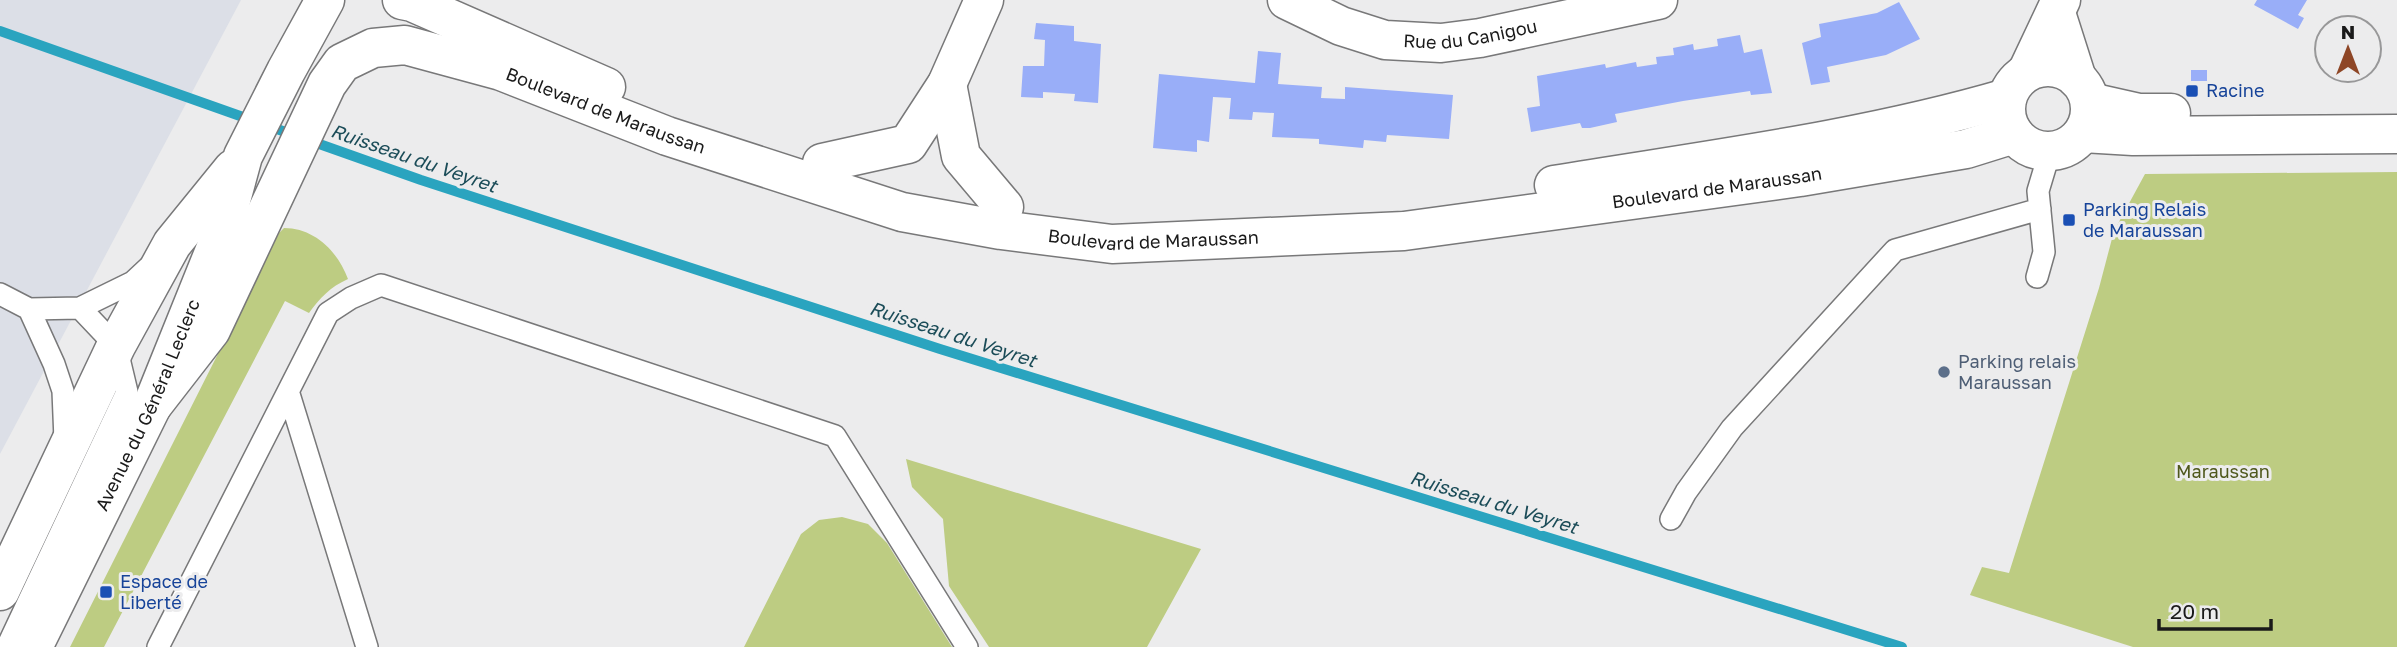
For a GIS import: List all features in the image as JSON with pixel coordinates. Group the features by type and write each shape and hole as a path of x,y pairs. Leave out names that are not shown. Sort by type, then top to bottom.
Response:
{"main road":[{"name":"Avenue du Général Leclerc","path":"33,647 152,406 223,230 243,156 325,0"},
{"name":"Boulevard de Maraussan","path":"402,0 530,52 646,105 907,190 1114,222 1402,209 1793,146 2016,101"},
{"name":"Boulevard de Maraussan","path":"460,0 530,52"},
{"path":"822,163 908,144 947,84 984,0"},
{"name":"Rue du Canigou","path":"1301,3 1341,26 1385,40 1441,43 1480,38 1658,0"},
{"path":"2058,7 2083,104 2074,143 2063,149 2050,151 2024,144 2016,101 2058,7"},
{"name":"Boulevard de Maraussan","path":"152,406 211,330 327,84 342,63 373,48 405,45 501,71 667,136 902,212 1001,230 1112,244 1253,240 1404,231 1800,177 1966,149 2016,101"},
{"path":"2016,101 2040,68 2053,67 2066,71 2083,104 2133,136 2397,134"},
{"path":"947,84 961,156 1004,207"},
{"path":"2083,104 2139,113 2397,112"},
{"name":"Avenue du Général Leclerc","path":"0,591 116,346 172,244 243,156"}],"lane":[{"path":"2037,277 2044,252 2038,191 2050,151"},
{"path":"1671,519 1685,492 1732,428 1895,250 2040,209"},
{"path":"0,294 29,309 80,309 133,282 172,244"},
{"path":"158,647 328,313 351,298 381,285 835,436 967,647"},
{"path":"29,309 63,391 65,454"},
{"path":"7,647 127,392 116,346 80,309"},
{"path":"289,394 367,647"}],"shaded area":[{"path":"0,0 241,0 0,454"}],"green space":[{"name":"Maraussan","path":"2397,172 2397,647 2133,647 1970,595 1982,567 2009,573 2099,288 2114,231 2145,174"},
{"path":"284,228 306,232 324,243 344,269 348,279 326,293 309,313 285,301 104,647 70,647 279,233"},
{"path":"906,459 1201,549 1147,647 989,647 949,586 943,519 912,487"},
{"path":"842,517 868,524 887,543 952,647 744,647 801,534 819,520"}],"building":[{"path":"2257,0 2307,0 2298,15 2304,18 2298,29 2254,5"},
{"path":"1899,2 1920,39 1886,55 1827,67 1830,82 1811,85 1802,43 1821,37 1819,24 1877,13"},
{"path":"1036,23 1074,26 1074,41 1101,44 1098,103 1074,101 1075,94 1043,92 1043,98 1021,97 1023,66 1044,66 1045,40 1034,39"},
{"path":"1740,35 1744,53 1762,49 1772,93 1751,95 1750,91 1683,101 1615,114 1617,122 1590,128 1582,128 1580,123 1531,132 1527,108 1540,106 1537,76 1605,64 1606,68 1636,62 1637,67 1657,64 1656,57 1674,55 1673,48 1693,44 1694,50 1718,46 1717,39"},
{"path":"1258,51 1281,53 1278,84 1322,87 1321,98 1345,99 1345,87 1453,95 1449,139 1387,135 1386,142 1364,140 1363,148 1319,144 1319,139 1272,137 1274,113 1253,112 1252,120 1229,119 1231,98 1213,97 1209,142 1197,140 1197,152 1153,148 1159,74 1255,83"},
{"path":"2191,70 2207,70 2207,81 2191,81"}],"waterway":[{"name":"Ruisseau du Veyret","path":"0,31 421,180 940,349 1902,647"}],"place":[{"name":"Racine","path":"2192,91"},
{"name":"Parking Relais de Maraussan","path":"2069,220"},
{"name":"Parking relais Maraussan","path":"1944,372"},
{"name":"Espace de Liberté","path":"106,592"}]}
